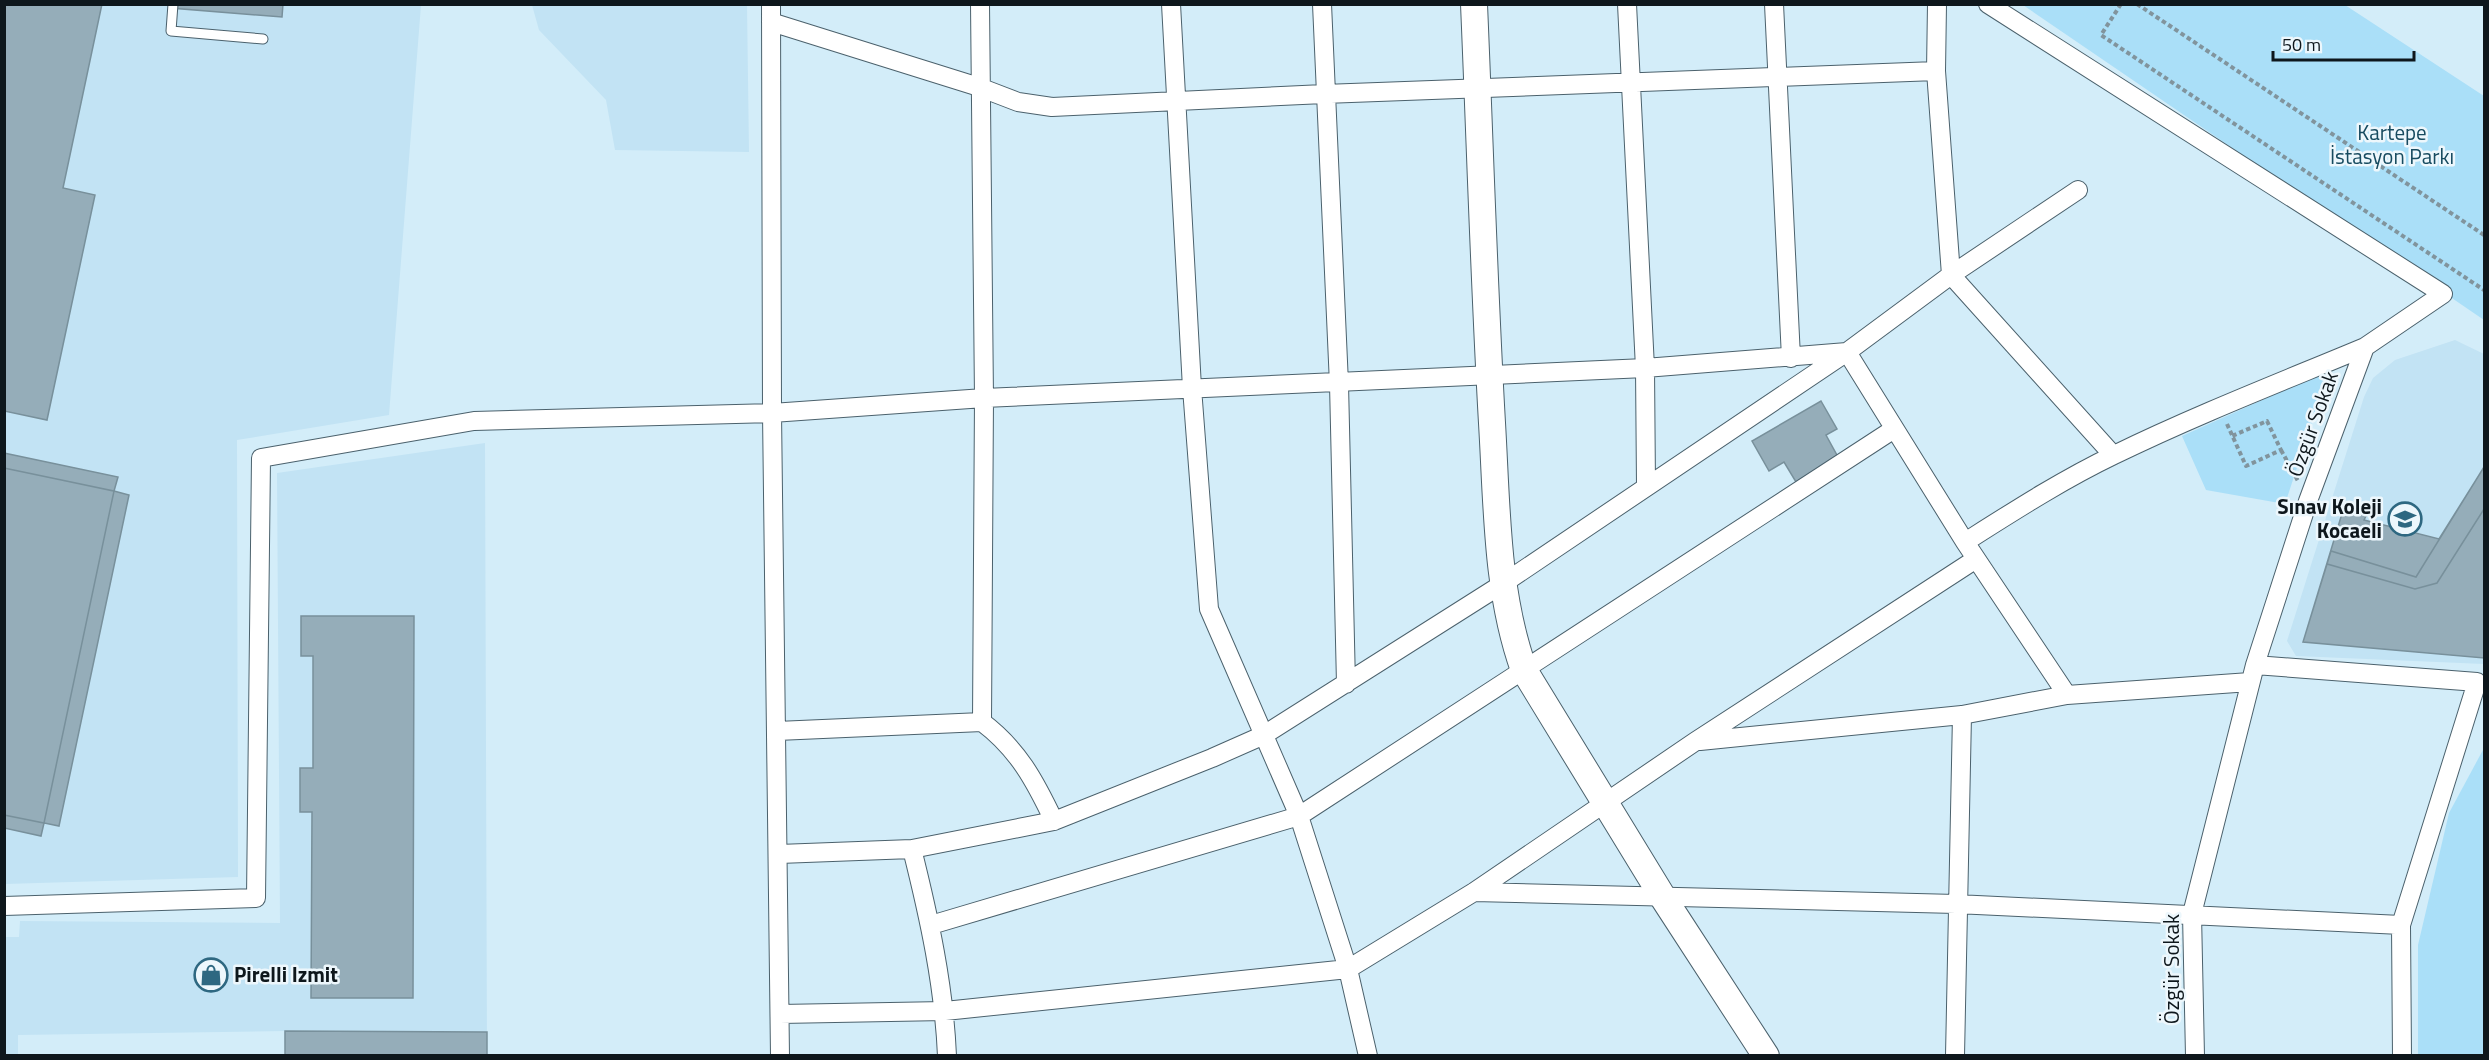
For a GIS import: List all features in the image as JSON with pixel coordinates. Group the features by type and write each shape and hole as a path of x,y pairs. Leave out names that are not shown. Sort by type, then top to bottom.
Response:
{"street":[{"path":"980,4 979,87 984,398 982,722"},
{"path":"1171,4 1174,102 1209,609 1299,816 1348,969 1368,1056"},
{"path":"1322,4 1324,94 1339,384 1346,684"},
{"path":"1474,4 1489,374 1504,583 1510,628 1524,670 1664,899 1766,1056"},
{"path":"1627,4 1645,368 1646,486"},
{"path":"1774,4 1791,358"},
{"path":"1937,4 1936,71 1951,275 2113,455"},
{"path":"1988,4 2443,294 2365,347"},
{"path":"780,1056 772,413 771,13 1018,102 1052,107 1779,75 1936,71"},
{"path":"779,854 912,849 1054,821 1264,735 1504,583 1846,352 1951,275 2078,190"},
{"name":"Özgür Sokak","path":"1965,542 2049,489 2113,455 2220,407 2365,347"},
{"name":"Özgür Sokak","path":"2195,1056 2192,914 2252,673 2308,501 2365,347"},
{"path":"4,906 256,898 261,458 474,421 772,413 984,398 1339,384 1489,374 1645,368 1846,352"},
{"path":"1846,352 1965,542 2067,695"},
{"path":"931,925 1299,816 1894,429"},
{"path":"780,1014 945,1011 1348,969 1474,892 1696,741 1976,559"},
{"path":"1696,741 1962,715 2067,695 2252,673 2477,682 2401,925 2403,1056"},
{"path":"1956,1056 1956,904 1962,715"},
{"path":"777,731 982,722 1010,745 1023,762 1054,821"},
{"path":"912,849 931,925 945,1011 946,1056"},
{"path":"1474,892 1664,899 1956,904 2401,925"}],"lane":[{"path":"173,4 171,31 263,39"}],"path":[{"path":"2121,4 2101,35 2484,290"},
{"path":"2136,4 2484,235"},
{"path":"2281,450 2246,466 2232,436 2267,421 2308,501"}],"shaded area":[{"path":"4,5 421,5 389,415 237,440 238,877 5,884"},
{"path":"532,5 747,5 749,152 615,150 606,100 539,30"},
{"name":"Sınav Koleji Kocaeli","path":"2455,340 2484,354 2484,664 2296,656 2287,641 2364,397 2373,378 2395,360"},
{"path":"485,443 487,1055 285,1055 284,1031 18,1035 18,1055 5,1055 4,937 19,937 20,921 280,923 277,473"}],"green space":[{"name":"Kartepe İstasyon Parkı","path":"2023,5 2345,5 2484,96 2484,320"},
{"path":"2329,370 2285,504 2206,490 2182,436"},
{"path":"2484,748 2484,1055 2418,1055 2418,945 2449,813"}],"building":[{"path":"4,4 102,4 63,188 95,195 47,420 4,411"},
{"path":"170,4 283,4 282,17 170,8"},
{"path":"1821,401 1837,429 1826,435 1838,457 1796,482 1784,462 1769,471 1752,441"},
{"path":"4,453 118,477 114,491 4,468"},
{"path":"2484,467 2484,658 2303,642 2344,507 2368,512 2364,520 2439,539"},
{"path":"2484,467 2484,658 2303,642 2331,551 2416,577"},
{"path":"4,468 114,491 44,823 4,815"},
{"path":"114,491 129,495 59,826 44,823"},
{"path":"2484,509 2484,658 2303,642 2327,564 2415,589 2437,583"},
{"path":"301,616 414,616 413,998 311,998 312,812 300,812 300,768 313,768 313,656 301,656"},
{"path":"4,815 44,823 41,836 4,828"},
{"path":"285,1031 487,1032 487,1056 285,1056"}],"place":[{"name":"Sınav Koleji Kocaeli","path":"2405,519"},
{"name":"Pirelli Izmit","path":"211,975"}]}
